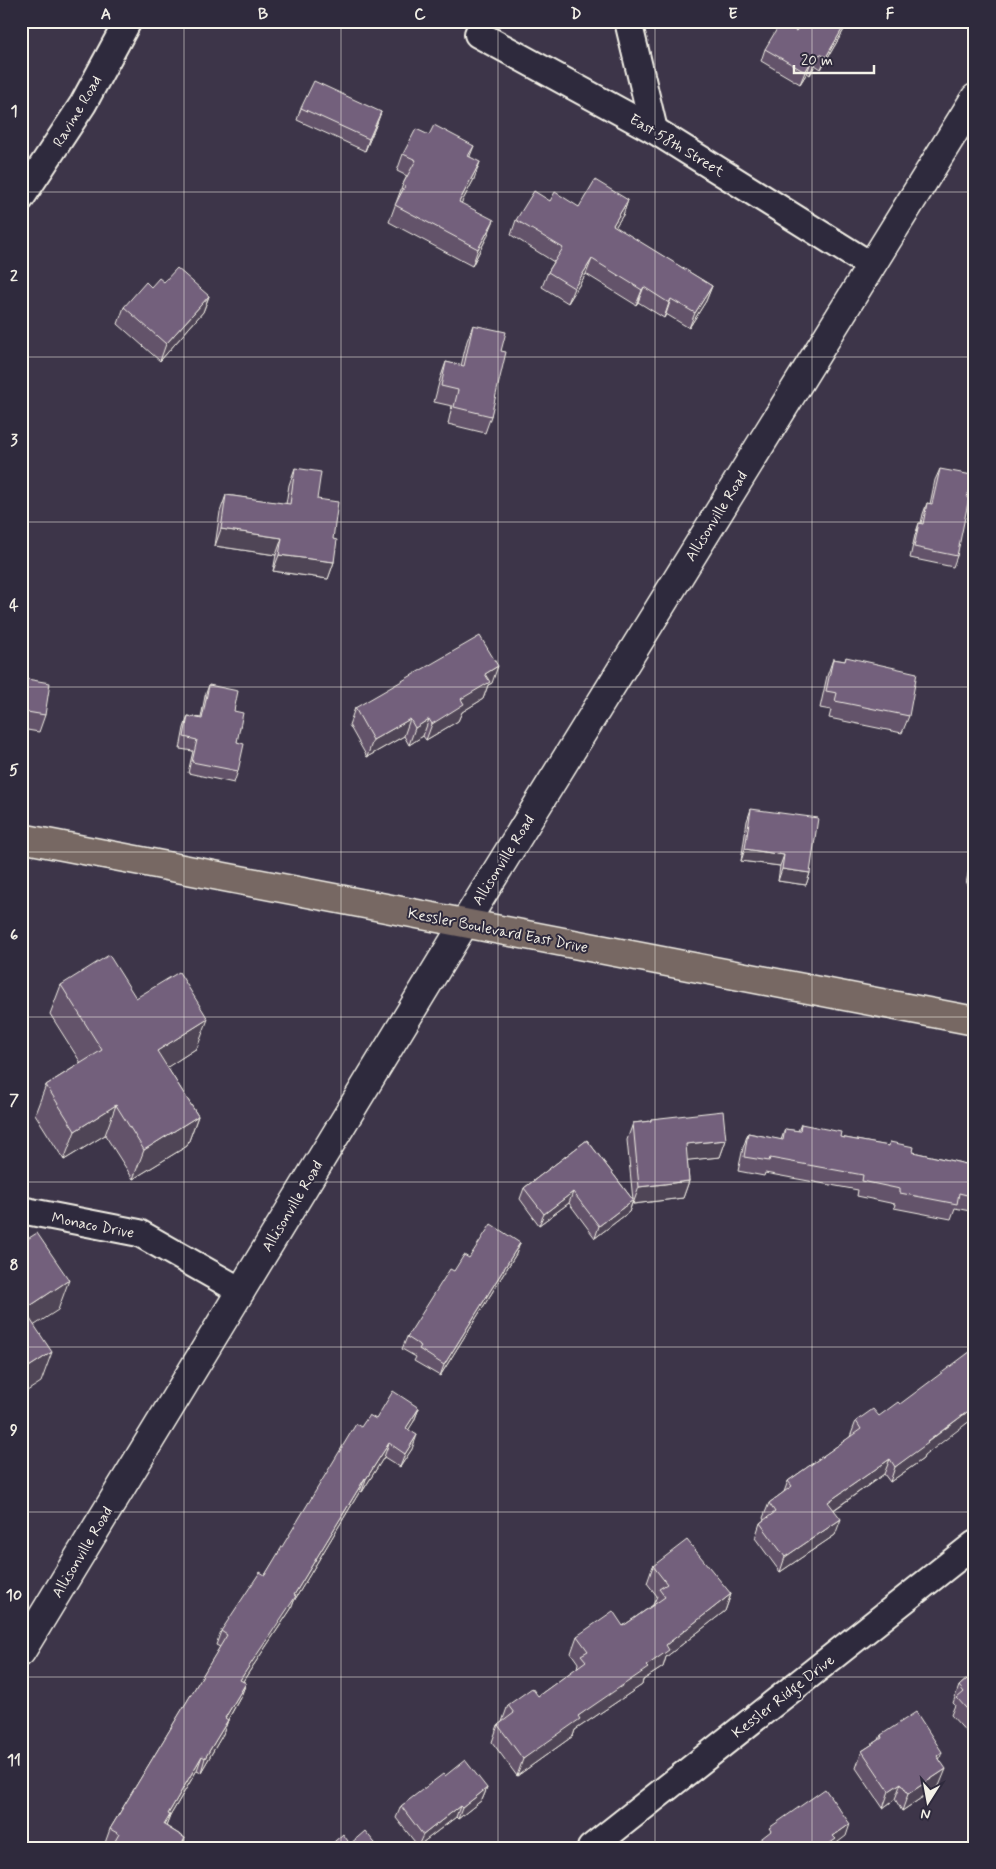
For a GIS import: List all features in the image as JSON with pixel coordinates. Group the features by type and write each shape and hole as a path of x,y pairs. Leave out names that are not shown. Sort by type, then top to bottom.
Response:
{"main road":[{"name":"Allisonville Road","path":"21,1652 464,924 975,98"},
{"name":"Kessler Boulevard East Drive","path":"21,838 975,1022"}],"street":[{"name":"Ravine Road","path":"21,198 83,104 128,21"},
{"path":"628,21 654,130"},
{"name":"East 58th Street","path":"478,34 654,130 870,266"},
{"name":"Monaco Drive","path":"21,1210 139,1233 241,1291"},
{"name":"Kessler Ridge Drive","path":"592,1848 975,1544"}],"building":[{"path":"810,21 847,21 826,57 820,54 814,63 811,62 805,72 765,49 781,22 796,31 802,22 808,25"},
{"path":"314,81 381,112 369,139 301,108"},
{"path":"434,125 474,146 468,156 480,162 459,202 494,220 478,249 395,205 405,186 403,184 416,160 403,154 416,129 429,135"},
{"path":"595,180 628,200 613,225 712,286 695,313 671,299 669,303 644,287 642,290 592,259 574,288 548,272 563,248 516,220 534,191 550,201 555,192 579,207"},
{"path":"177,268 209,296 166,344 124,307 146,282 151,287 159,278 164,282"},
{"path":"473,325 506,332 501,351 506,352 491,416 454,407 458,390 441,386 446,362 464,366"},
{"path":"295,468 321,472 317,499 338,502 333,539 337,540 334,562 279,555 282,538 221,529 226,495 290,504"},
{"path":"940,469 972,475 957,556 914,547 919,523 923,524 927,503 932,504"},
{"path":"480,636 498,666 485,674 490,682 461,699 464,704 432,724 429,719 415,728 410,719 373,740 355,708"},
{"path":"846,657 917,673 909,716 835,701 837,693 826,691 833,659 845,661"},
{"path":"21,678 50,683 45,715 21,711"},
{"path":"209,685 238,691 234,711 243,713 237,742 244,744 238,771 192,762 197,740 184,737 188,716 202,719"},
{"path":"751,809 818,818 810,873 782,869 784,855 745,849"},
{"path":"975,848 975,873 970,872"},
{"path":"109,955 136,998 179,972 208,1019 157,1051 198,1116 144,1150 116,1105 75,1131 46,1085 102,1050 61,985"},
{"path":"723,1111 726,1140 686,1144 689,1181 639,1187 633,1123 651,1121 651,1119"},
{"path":"801,1124 841,1132 840,1137 889,1146 890,1142 914,1147 913,1152 975,1166 975,1197 959,1193 957,1204 900,1193 900,1189 862,1181 863,1175 770,1158 769,1161 744,1157 748,1133 783,1140 785,1129 800,1131"},
{"path":"587,1140 633,1200 599,1226 573,1192 544,1214 524,1188"},
{"path":"491,1224 520,1243 444,1365 419,1349 421,1346 407,1337 450,1269 454,1271 464,1255 469,1258"},
{"path":"37,1233 69,1280 24,1310 52,1352 21,1372 21,1243"},
{"path":"975,1348 975,1406 895,1467 890,1459 828,1502 841,1519 785,1557 760,1523 775,1512 769,1503 792,1486 788,1481 861,1429 856,1421 873,1409 879,1416 898,1402 900,1404"},
{"path":"393,1391 419,1408 406,1428 417,1435 405,1454 389,1443 365,1478 294,1595 296,1596 240,1680 246,1683 225,1718 228,1720 205,1758 202,1756 168,1814 170,1815 164,1825 185,1838 180,1848 111,1848 119,1834 110,1829 227,1635 221,1631 260,1572 265,1575 356,1424 361,1427 369,1415 376,1419"},
{"path":"687,1540 731,1594 666,1645 669,1650 646,1666 648,1668 578,1716 580,1719 523,1759 498,1725 514,1713 508,1705 532,1688 538,1696 586,1661 581,1655 588,1651 577,1636 613,1611 623,1626 665,1597 659,1589 667,1584 653,1566"},
{"path":"975,1672 975,1718 957,1698 964,1692 959,1686"},
{"path":"916,1712 942,1752 937,1756 946,1769 908,1794 901,1783 889,1791 862,1751 882,1738 881,1735"},
{"path":"465,1760 487,1788 423,1835 401,1806"},
{"path":"825,1789 850,1824 833,1836 836,1839 823,1848 749,1848 771,1831 769,1828"},
{"path":"365,1831 379,1848 327,1848 343,1834 350,1844"}]}
